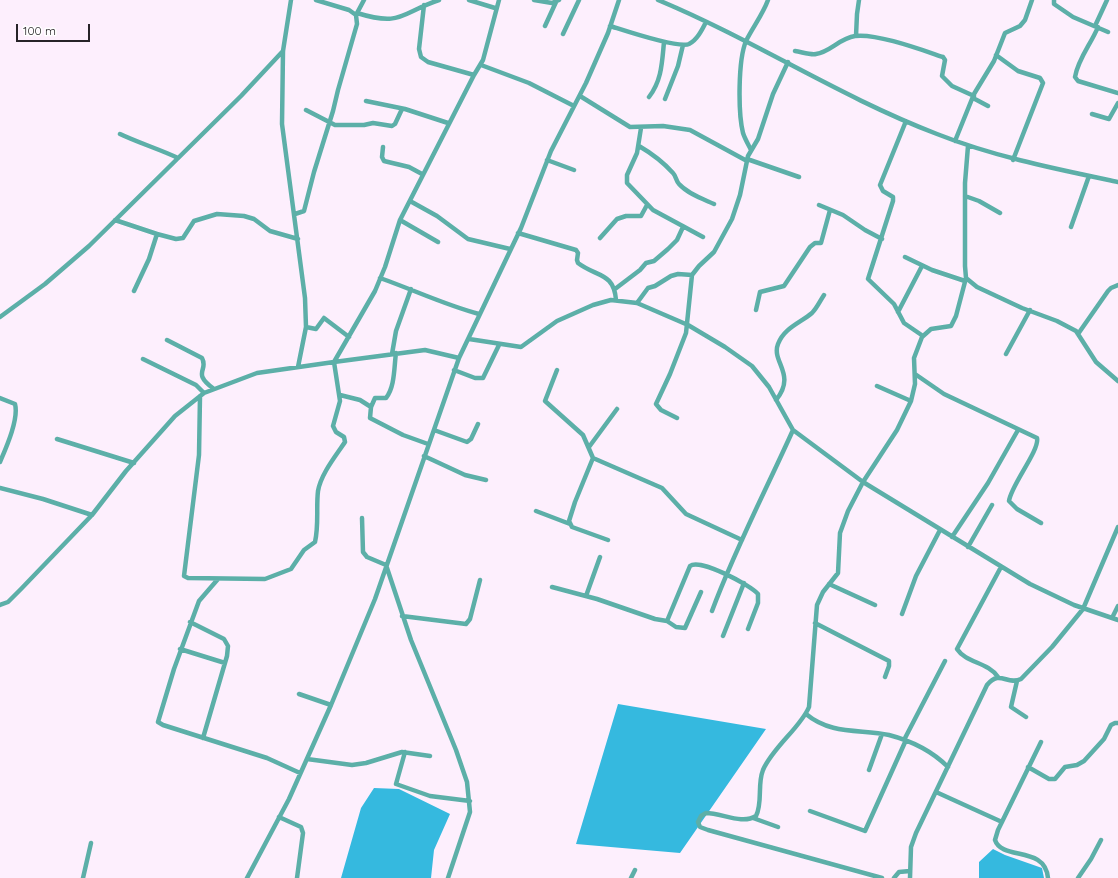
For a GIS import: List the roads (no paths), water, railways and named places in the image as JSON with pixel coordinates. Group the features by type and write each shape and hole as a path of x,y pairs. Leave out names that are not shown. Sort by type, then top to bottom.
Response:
{"street":[{"path":"291,0 283,51 282,124 305,298 306,328 298,367"},
{"path":"316,0 380,20 395,20 424,5 439,0"},
{"path":"295,214 304,211 357,24 357,14 364,0"},
{"path":"468,0 495,8"},
{"path":"143,359 196,385 202,394 199,455 183,574 188,578 260,580 293,567 304,550 315,542 319,486 345,439 336,432 333,426 339,406 340,395 334,362 380,278 400,220 448,123 480,65 498,0"},
{"path":"537,0 557,1 545,26"},
{"path":"563,34 579,0"},
{"path":"248,878 307,759 376,599 386,565 454,370 518,233 547,160 580,96 610,26 618,0"},
{"path":"658,0 788,62 853,98 955,141 1013,160 1118,182"},
{"path":"672,6 675,0"},
{"path":"751,150 743,134 740,106 742,56 746,41 768,0"},
{"path":"856,36 857,14 860,0"},
{"path":"955,141 973,97 996,55 1005,33 1020,26 1025,20 1032,0"},
{"path":"1054,0 1054,4 1067,14 1108,32"},
{"path":"1106,0 1075,77 1078,81 1118,94"},
{"path":"424,5 419,49 421,57 428,62 474,74"},
{"path":"610,26 664,42 683,45 694,40 706,22"},
{"path":"795,51 818,54 842,40 856,36 891,41 943,57 945,60 942,76 952,86 988,106"},
{"path":"649,97 656,87 660,77 664,42"},
{"path":"665,99 678,66 683,45"},
{"path":"0,317 60,272 241,96 283,51"},
{"path":"996,55 1018,71 1040,78 1043,83 1013,160"},
{"path":"677,418 661,410 656,404 679,352 688,325 692,276 699,266 714,252 732,219 740,195 747,160 762,128 776,85 788,62"},
{"path":"480,65 530,84 574,106"},
{"path":"580,96 630,127 641,128 658,126 690,130 747,160 799,177"},
{"path":"366,101 402,109 448,123"},
{"path":"1092,114 1109,119 1118,103"},
{"path":"306,110 329,123 338,125 364,125 373,122 392,126 395,124 402,109"},
{"path":"906,121 880,185 881,189 894,198 868,279 894,304 904,323 923,336"},
{"path":"641,128 639,146 626,180 630,188 647,205 682,227 703,236"},
{"path":"120,134 153,146 178,158"},
{"path":"639,146 674,174 682,187 714,204"},
{"path":"753,818 758,812 761,781 764,770 794,727 806,715 810,700 817,605 829,584 838,573 840,533 843,523 863,482 897,430 911,401 916,384 914,358 923,336 931,329 951,326 956,316 966,280 965,196 968,146"},
{"path":"383,147 382,157 384,161 409,167 422,174"},
{"path":"547,160 574,170"},
{"path":"1071,227 1088,176"},
{"path":"965,196 979,201 1000,213"},
{"path":"410,201 436,216 468,239 510,249"},
{"path":"600,238 617,219 626,216 641,216 647,205"},
{"path":"820,205 843,216 882,239"},
{"path":"756,310 760,292 784,286 810,247 814,243 821,243 830,210"},
{"path":"115,220 157,234 180,238 184,236 194,221 217,214 228,214 249,218 270,231 298,239"},
{"path":"400,220 438,242"},
{"path":"615,289 640,270 646,263 654,261 668,249 677,240 682,227"},
{"path":"518,233 576,250 578,253 578,263 605,277 615,289 616,300"},
{"path":"134,291 149,259 157,234"},
{"path":"905,257 922,266 966,280 977,287 1063,324 1078,334 1096,362 1118,381"},
{"path":"898,312 922,266"},
{"path":"637,303 648,288 656,286 670,276 678,274 692,276"},
{"path":"380,278 411,289 448,306 479,314"},
{"path":"1078,334 1108,291 1118,285"},
{"path":"411,289 396,331 393,380 389,394 384,399 375,398 371,406 370,418 403,435 428,444"},
{"path":"776,400 783,390 785,374 776,353 778,343 787,331 812,312 824,295"},
{"path":"469,339 499,345 515,347 524,346 557,321 593,305 616,300 637,303 688,325 734,353 752,366 763,378 793,430 863,482 1001,567 1048,593 1083,608 1118,620"},
{"path":"1006,354 1030,310"},
{"path":"306,328 316,329 324,318 349,337"},
{"path":"167,340 202,358 202,377 214,389"},
{"path":"454,370 475,378 484,378 499,345"},
{"path":"0,605 8,602 21,590 92,515 134,463 175,416 202,394 257,373 298,367 394,354 431,351 452,358 459,358"},
{"path":"557,370 546,401 584,435 593,458 575,502 570,517 570,524"},
{"path":"915,374 944,394 1018,430 1034,435 1038,440 1009,501 1017,509 1041,523"},
{"path":"877,386 911,401"},
{"path":"340,395 360,400 371,406"},
{"path":"0,398 15,404 16,413 7,445 0,462"},
{"path":"589,447 617,409"},
{"path":"434,430 467,442 471,440 478,424"},
{"path":"712,611 726,574 793,430"},
{"path":"952,537 988,483 1018,430"},
{"path":"57,440 134,463"},
{"path":"424,456 465,475 486,480"},
{"path":"593,458 662,488 686,514 742,540"},
{"path":"0,488 43,499 92,515"},
{"path":"968,546 992,505"},
{"path":"536,511 570,524 572,527 608,540"},
{"path":"362,518 363,552 367,557 386,565 402,616 427,681 460,758 467,782 470,801 469,819 448,878"},
{"path":"1026,717 1011,707 1011,700 1017,681 1052,647 1083,608 1118,527"},
{"path":"902,614 916,576 940,530"},
{"path":"586,596 600,557"},
{"path":"667,621 692,564 698,564 726,574 756,591 759,598 748,629"},
{"path":"998,677 988,667 965,656 957,648 1001,567"},
{"path":"218,579 201,597 190,622 180,649 158,722 163,725 267,758 300,773"},
{"path":"402,616 466,624 470,619 480,580"},
{"path":"723,636 744,584"},
{"path":"829,584 875,605"},
{"path":"552,587 586,596 650,618 667,621 676,627 685,628 701,592"},
{"path":"1112,618 1118,606"},
{"path":"190,622 227,643 228,650 203,738"},
{"path":"815,623 889,661 890,666 885,677"},
{"path":"180,649 225,663"},
{"path":"810,811 863,831 866,829 905,740 945,661"},
{"path":"910,878 913,840 982,694 990,680 998,677 1017,681"},
{"path":"299,694 331,705"},
{"path":"806,715 832,728 846,732 882,734 905,740 927,750 948,767"},
{"path":"1028,767 1049,779 1055,780 1063,769 1084,761 1104,739 1111,725 1115,723 1118,724"},
{"path":"869,770 882,734"},
{"path":"1040,742 995,836 996,843 1002,848 1036,859 1047,869 1048,878"},
{"path":"405,752 396,784 430,796 470,801"},
{"path":"307,759 352,765 381,760 393,754 405,752 430,756"},
{"path":"936,792 1002,822"},
{"path":"778,827 753,818 740,819 706,813 701,816 698,822 700,826 708,830 882,878"},
{"path":"279,817 300,827 304,833 297,878"},
{"path":"1078,878 1091,859 1100,840"},
{"path":"83,878 91,843"},
{"path":"631,878 635,870"},
{"path":"894,878 899,872 910,871"}],"water":[{"path":"618,704 766,729 680,853 576,844"},
{"path":"374,788 399,789 450,814 434,850 431,878 341,878 361,808"},
{"path":"993,849 1005,855 1042,868 1044,878 979,878 979,862"}]}
